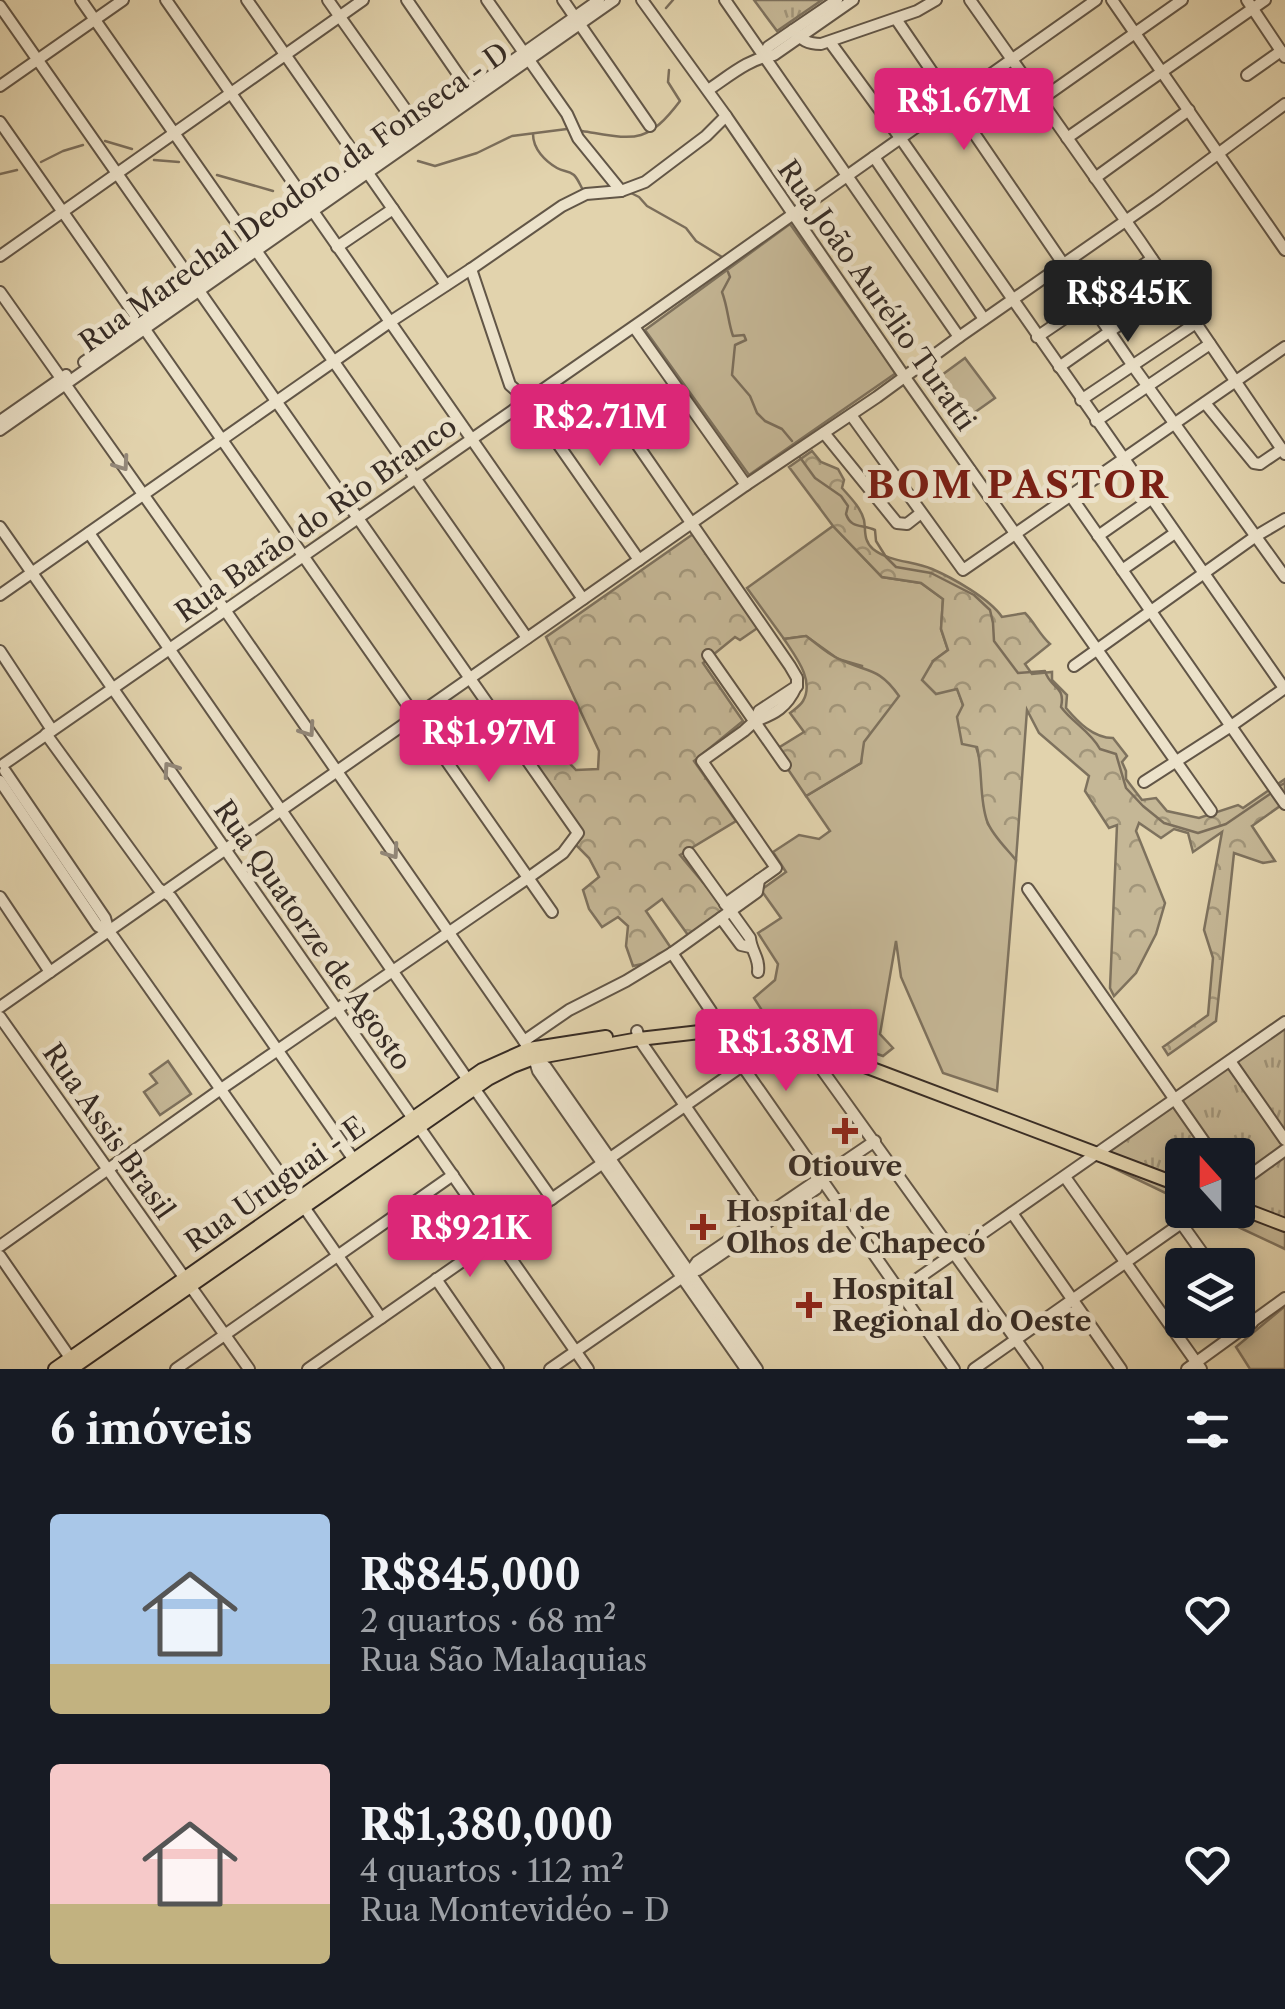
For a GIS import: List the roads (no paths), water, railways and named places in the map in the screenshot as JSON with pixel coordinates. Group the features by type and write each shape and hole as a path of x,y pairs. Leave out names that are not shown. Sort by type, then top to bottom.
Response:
{"main road":[{"path":"529,1049 718,1027 795,1040 1165,1179"},
{"name":"Rua Uruguai - E","path":"54,1369 73,1366 471,1084 513,1066 529,1049"},
{"name":"Rua Uruguai - E","path":"301,1203 354,1160 416,1122"},
{"path":"1255,1214 1285,1226"}],"street":[{"path":"81,0 527,638"},
{"path":"0,86 122,0"},
{"path":"166,0 583,600"},
{"path":"247,0 446,285"},
{"path":"328,0 420,130"},
{"path":"0,256 362,0"},
{"path":"406,0 472,94"},
{"path":"487,0 567,114 578,138 621,191"},
{"path":"563,0 650,126"},
{"name":"Rua Marechal Deodoro da Fonseca - D","path":"577,20 599,0"},
{"name":"Rua Marechal Deodoro da Fonseca - D","path":"0,430 4,416 64,381 577,20 614,0"},
{"name":"Rua João Aurélio Turatti","path":"642,0 1211,812"},
{"path":"725,0 958,336"},
{"path":"708,90 746,65 774,55 837,0"},
{"path":"796,34 852,0"},
{"path":"796,34 810,44 830,42 917,11 936,0"},
{"path":"970,0 1283,452 1260,464 1254,463 1205,403"},
{"name":"Rua Barão do Rio Branco","path":"2,771 49,732 634,327 1096,0"},
{"path":"1112,0 1285,250"},
{"path":"1040,100 1182,0"},
{"path":"1067,138 1250,4 1265,0"},
{"path":"1247,75 1283,54 1250,4"},
{"path":"0,6 578,833 563,853 0,1246"},
{"path":"896,19 1134,366 1285,577"},
{"path":"830,42 1285,688 1144,782"},
{"path":"0,1008 1126,221 1285,104"},
{"path":"1095,178 1189,110"},
{"path":"0,595 562,206 586,194 621,191 645,182 726,116"},
{"path":"0,122 552,912"},
{"path":"874,157 984,319"},
{"path":"337,247 393,209"},
{"path":"1037,337 1152,259"},
{"path":"471,269 510,386 528,401 639,560"},
{"path":"1058,367 1172,288"},
{"path":"0,292 529,1049 546,1067 606,1161 758,1369"},
{"path":"1081,400 1196,323"},
{"path":"634,327 746,486"},
{"path":"1096,421 1210,344"},
{"path":"851,414 962,570 1285,347"},
{"path":"623,424 795,673 797,686 790,702 755,722"},
{"path":"824,433 897,523 907,524 922,512"},
{"path":"1070,495 1285,804"},
{"path":"1098,536 1151,498"},
{"path":"1074,666 1285,519"},
{"name":"Rua Quatorze de Agosto","path":"0,527 588,1369"},
{"path":"89,533 552,1199"},
{"path":"1122,570 1175,533"},
{"path":"0,651 49,732 158,888 171,897 354,1160"},
{"path":"708,655 786,765"},
{"name":"Rua Uruguai - E","path":"529,1049 569,1010 672,953 776,868 702,761 755,722"},
{"path":"2,771 56,855 105,918 109,932 381,1318"},
{"path":"688,853 758,960 758,972"},
{"path":"1028,889 1202,1138"},
{"path":"0,897 50,972"},
{"path":"672,953 712,1011 742,1066 954,1369"},
{"name":"Rua Assis Brasil","path":"0,1016 249,1369"},
{"path":"900,1291 1284,1025"},
{"path":"638,1035 764,1220"},
{"path":"818,1049 815,1060 1037,1369"},
{"path":"1230,1061 1285,1140"},
{"path":"308,1369 742,1066"},
{"path":"550,1369 686,1274 694,1264 875,1141"},
{"path":"1255,1172 1285,1150"},
{"path":"176,1369 453,1175"},
{"path":"1065,1177 1194,1367 1232,1338"},
{"path":"1012,1213 1122,1369"},
{"path":"974,1369 1175,1228"},
{"path":"0,1256 73,1366"},
{"path":"686,1274 746,1369"},
{"path":"436,1280 498,1369"},
{"path":"1255,1321 1285,1298"}],"waterway":[{"path":"666,8 673,0"},
{"path":"582,131 626,137 658,126 680,101 668,82 669,70"},
{"path":"418,161 435,166 477,153 512,136 567,129"},
{"path":"533,134 544,158 574,175 583,190"},
{"path":"105,141 132,149"},
{"path":"41,162 83,145"},
{"path":"154,160 179,162"},
{"path":"0,174 17,170"},
{"path":"217,175 273,191"},
{"path":"631,193 686,228 696,241 722,257"},
{"path":"728,272 730,277 722,292 731,331 733,336 744,335 746,340 735,345 732,375 750,396 757,413 782,429 792,441"},
{"path":"799,456 815,478 841,496 851,522 875,530 876,541 896,567 931,573 974,595 990,610 994,641 1018,673 1045,671 1061,695 1061,707 1100,749 1116,754 1126,788 1164,823 1198,833 1226,824 1270,794"},
{"path":"1281,785 1285,783"}],"place":[{"name":"Otiouve","path":"845,1131"},
{"name":"Hospital de Olhos de Chapecó","path":"703,1227"},
{"name":"Hospital Regional do Oeste","path":"809,1305"}],"district":[{"name":"BOM PASTOR","path":"1018,484"}]}
